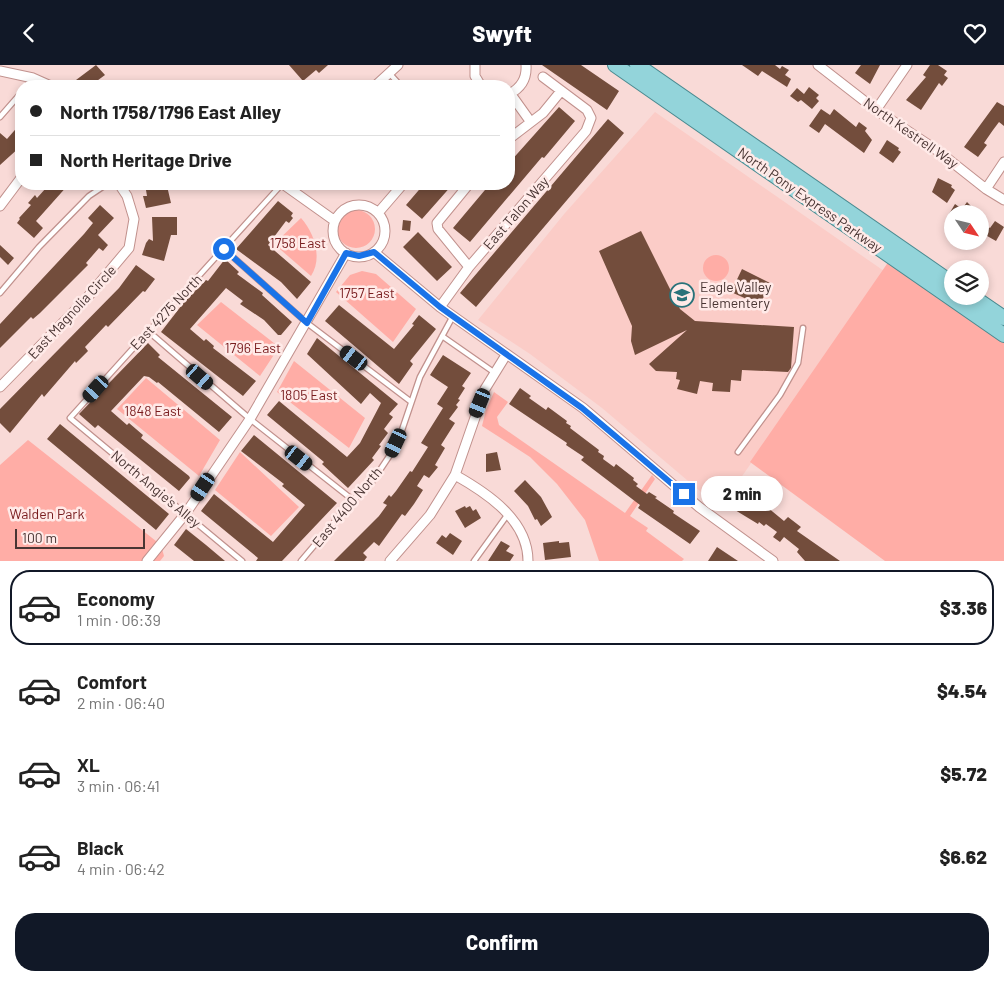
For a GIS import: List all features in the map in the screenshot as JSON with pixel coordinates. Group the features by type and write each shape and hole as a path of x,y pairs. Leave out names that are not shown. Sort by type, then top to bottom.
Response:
{"main road":[{"name":"North Pony Express Parkway","path":"615,65 1004,335"},
{"name":"North Pony Express Parkway","path":"636,65 944,277"},
{"path":"985,305 1004,319"}],"street":[{"path":"381,80 398,65"},
{"path":"475,65 475,76 477,80"},
{"path":"515,90 522,84 525,78 526,65"},
{"name":"North Kestrell Way","path":"818,65 876,109 938,151 986,189 1004,199"},
{"path":"876,109 907,65"},
{"path":"0,71 37,80"},
{"path":"515,134 543,113 561,91 543,77"},
{"name":"East Talon Way","path":"440,307 469,267 586,131 591,118 587,110 561,91"},
{"path":"515,101 530,121"},
{"path":"986,189 1004,162"},
{"path":"0,206 15,186"},
{"name":"East Magnolia Circle","path":"0,387 129,248 133,231 131,208 123,190"},
{"path":"291,190 335,221"},
{"path":"378,213 398,190"},
{"path":"464,190 439,219 438,229 469,267"},
{"path":"356,205 371,208 378,213 384,226 384,237 374,252 359,256 346,253 340,249 334,238 335,221 342,211 356,205"},
{"path":"374,252 440,307 582,408 699,507 767,559"},
{"path":"147,561 186,513 250,419 346,253"},
{"path":"390,561 430,515 455,475 486,389 506,355"},
{"path":"455,475 483,492 508,513 520,530 528,550 528,561"}],"lane":[{"path":"389,73 395,80"},
{"path":"0,117 15,100"},
{"path":"0,293 39,247 89,196 98,190"},
{"name":"East 4275 North","path":"70,418 277,190"},
{"path":"224,249 307,323 410,401"},
{"name":"East 4400 North","path":"301,561 353,500 372,482 390,455 402,430 410,401 420,377 453,316"},
{"path":"738,452 780,395 798,363 803,328"},
{"path":"148,331 250,419 353,500"},
{"path":"442,336 495,373"},
{"name":"North Angie's Alley","path":"70,418 242,561"},
{"path":"474,561 508,513"}],"shaded area":[{"name":"Eagle Valley Elementery","path":"655,112 884,271 720,508 602,408 530,354 478,320 565,213"}],"green space":[{"path":"356,210 369,216 375,229 369,242 356,248 343,242 337,229 343,216"},
{"name":"1758 East","path":"301,218 310,230 317,253 315,269 311,276 274,244"},
{"path":"716,255 725,259 729,268 725,277 716,281 707,277 703,268 707,259"},
{"path":"889,261 944,300 944,305 951,305 1004,343 1004,561 885,561 750,462"},
{"name":"1757 East","path":"362,271 376,274 416,309 393,342 336,292 350,275"},
{"name":"1796 East","path":"221,302 279,347 260,376 197,325"},
{"name":"1805 East","path":"294,361 365,418 349,448 277,392"},
{"name":"1848 East","path":"146,378 220,440 199,476 117,409"},
{"path":"494,392 508,402 497,417 499,425 625,513 652,475 655,479 630,516 648,528 646,531 684,559 682,561 599,561 585,520 557,484 530,457 482,426 486,410"},
{"name":"Walden Park","path":"28,440 161,545 164,556 160,561 0,561 0,465"},
{"path":"240,452 299,507 271,536 215,490"}],"building":[{"path":"96,65 105,75 98,80 76,80"},
{"path":"289,65 328,65 319,73 316,70 302,80"},
{"path":"542,65 581,65 619,91 607,110"},
{"path":"742,65 775,65 780,69 782,66 789,70 785,75 791,79 787,87 762,71 758,76"},
{"path":"861,65 880,65 870,84 855,73"},
{"path":"930,65 938,65 947,71 944,75 948,78 942,86 939,83 921,110 906,100 926,77 923,75"},
{"path":"809,87 819,95 816,98 819,101 812,109 801,100 798,102 790,96 797,88 804,94"},
{"path":"997,102 1004,106 1004,126 999,122 984,143 987,145 978,157 964,147"},
{"path":"559,107 575,121 515,189 515,156"},
{"path":"821,109 830,115 834,109 856,127 859,122 867,128 865,131 872,140 864,153 825,124 819,133 809,126"},
{"path":"608,119 624,133 476,307 460,293"},
{"path":"15,130 15,151 0,165 0,133 7,139"},
{"path":"887,140 899,148 898,150 901,152 893,163 879,153"},
{"path":"938,178 952,185 951,187 955,190 947,203 932,192"},
{"path":"44,190 64,190 36,221 43,228 34,238 17,223 31,205 28,203 35,195 37,198"},
{"path":"146,190 168,190 171,203 146,208 143,196 147,196"},
{"path":"419,190 448,190 422,219 406,205"},
{"path":"485,190 514,190 470,242 453,228"},
{"path":"278,201 293,213 291,216 293,218 289,223 286,221 268,245 311,282 297,299 281,282 236,249"},
{"path":"100,205 114,218 98,235 108,245 103,251 99,248 86,263 88,265 40,313 33,319 31,317 0,348 0,324 84,234 93,223 88,218"},
{"path":"152,217 177,217 177,235 171,235 164,261 142,255 149,239 153,241"},
{"path":"403,220 411,221 410,231 402,230"},
{"path":"995,221 1004,227 996,241 989,237 990,228"},
{"path":"641,231 680,309 695,321 794,327 791,368 788,372 742,370 741,381 731,380 730,392 712,391 713,383 700,381 697,394 677,389 680,380 676,379 677,372 656,371 649,364 687,330 635,355 631,341 632,326 599,251"},
{"path":"418,232 452,267 437,281 403,247"},
{"path":"0,245 14,258 8,265 0,257"},
{"path":"225,259 239,272 237,274 263,293 262,295 292,322 281,335 278,335 264,320 240,304 243,301 226,288 190,329 204,341 206,339 214,346 213,348 256,381 243,396 161,332 185,301 206,280 208,281"},
{"path":"136,265 155,279 145,292 143,291 108,327 106,325 85,347 88,351 76,363 75,361 44,397 42,394 10,433 0,423 0,409 119,288"},
{"path":"742,269 770,283 760,305 731,292"},
{"path":"339,305 394,349 414,325 412,324 419,315 436,329 410,361 413,364 399,384 325,321"},
{"path":"317,338 398,404 389,414 393,417 384,429 388,433 372,458 374,460 348,488 322,464 324,462 267,415 279,401 347,457 360,443 381,403 370,393 361,404 307,354"},
{"path":"148,343 160,355 158,357 232,417 219,432 158,382 144,376 111,411 127,425 129,423 143,435 141,438 189,476 190,478 179,491 98,425 95,428 79,414"},
{"path":"443,355 471,373 462,386 465,388 458,399 460,400 456,405 458,407 449,419 455,423 441,445 445,448 435,465 438,467 429,478 424,475 417,486 423,490 414,504 405,516 402,514 379,546 374,542 363,553 367,557 364,561 334,561 379,516 387,505 383,503 389,495 391,497 410,471 412,472 428,447 421,443 443,408 437,404 448,387 430,375"},
{"path":"520,388 531,396 529,398 546,410 548,407 567,421 566,423 571,426 570,428 599,450 598,452 604,456 603,459 614,467 616,464 634,478 633,480 638,484 636,486 647,494 649,492 657,497 655,498 674,511 673,513 700,531 690,544 638,508 640,505 581,460 584,457 566,445 567,443 509,404"},
{"path":"60,424 169,514 156,530 47,439"},
{"path":"254,435 337,503 282,561 256,561 258,558 201,511 214,494 273,542 305,505 282,486 284,484 241,451"},
{"path":"497,452 501,470 486,472 486,454"},
{"path":"525,480 541,497 552,517 541,526 537,519 535,520 528,506 514,491"},
{"path":"739,484 784,521 788,517 801,527 797,531 840,561 805,561 797,552 799,549 784,537 780,542 773,537 777,532 766,524 764,526 759,522 758,524 735,510 739,505 729,498"},
{"path":"465,506 466,508 470,506 473,511 476,509 481,518 465,528 455,511"},
{"path":"186,529 225,561 194,561 174,545"},
{"path":"450,533 462,541 453,555 436,543 442,535 446,538"},
{"path":"501,541 510,546 506,551 514,555 510,561 488,561"},
{"path":"559,541 559,543 569,542 571,557 545,560 543,543"},
{"path":"717,547 738,561 708,561"}],"place":[{"name":"Eagle Valley Elementery","path":"682,295"}],"route":[{"path":"224,249 307,323 346,253 359,256 374,252 440,307 582,408 684,494"}]}
